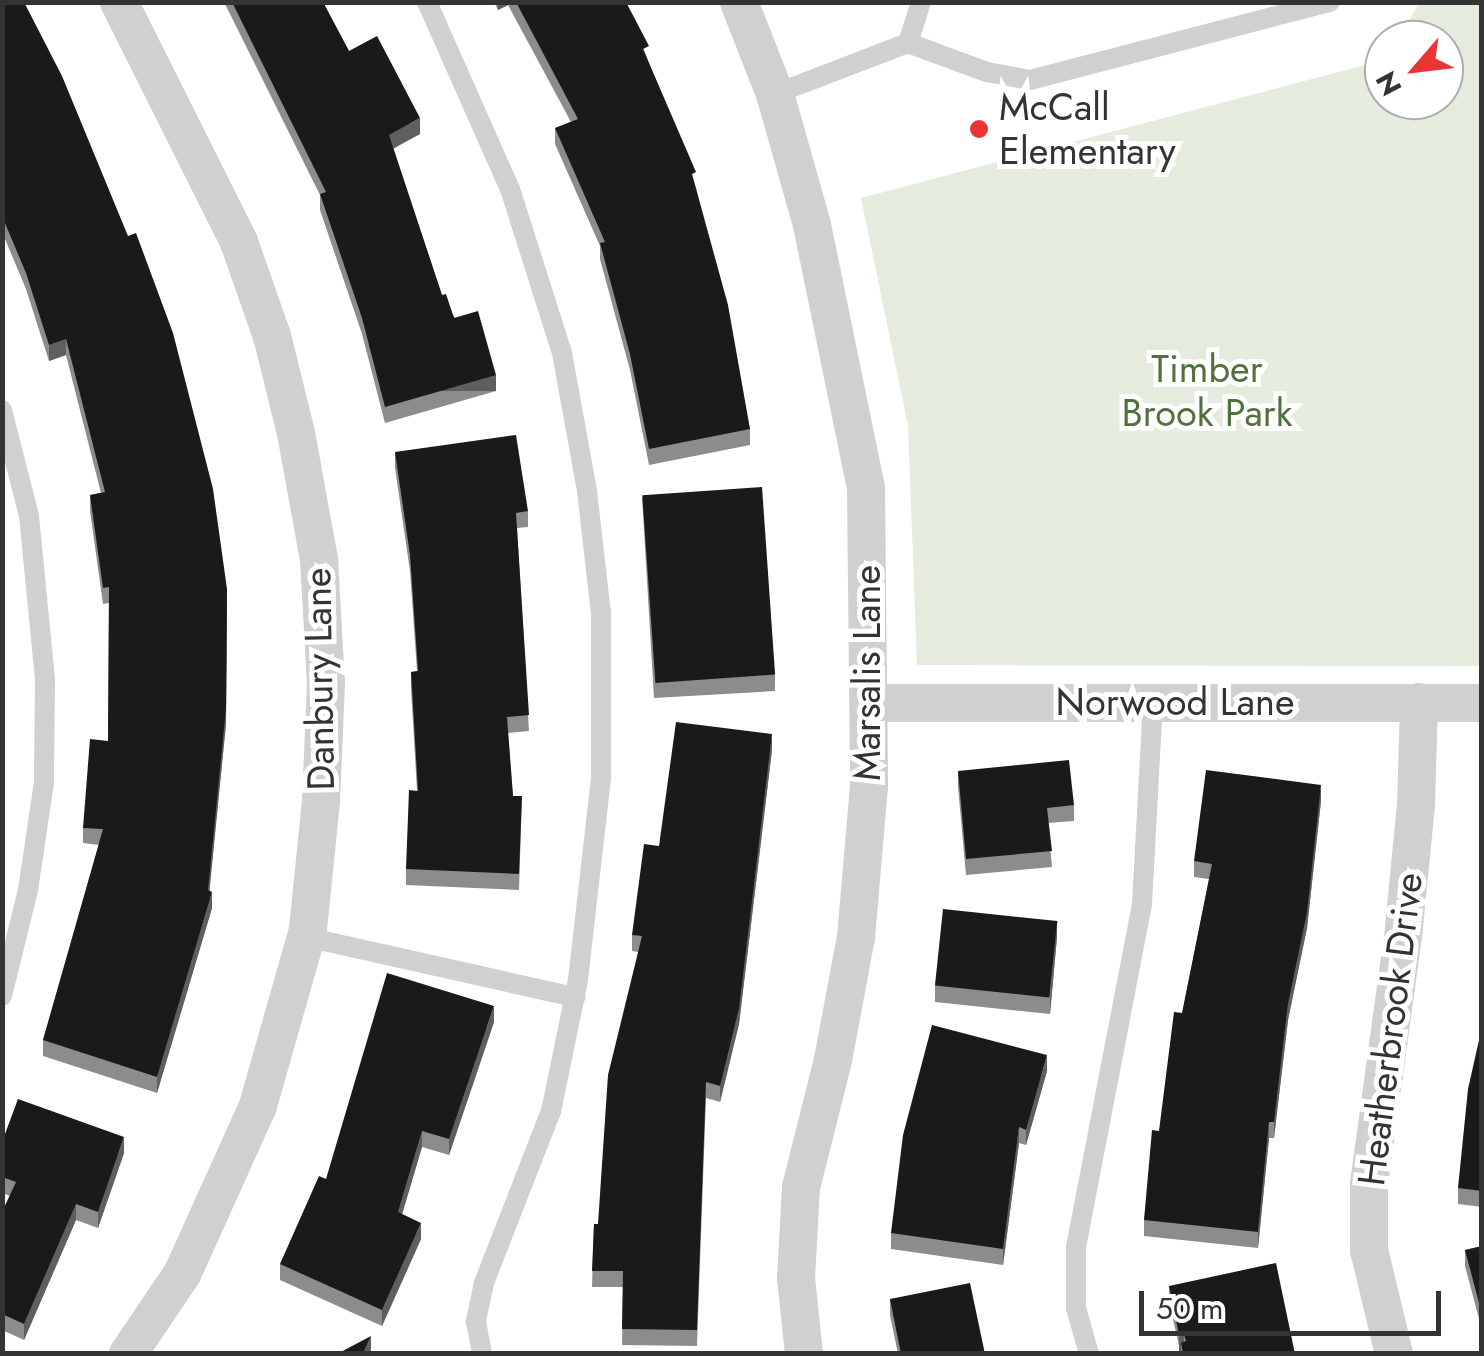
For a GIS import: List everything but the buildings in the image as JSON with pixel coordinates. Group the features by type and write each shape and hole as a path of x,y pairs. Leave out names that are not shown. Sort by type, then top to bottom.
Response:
{"street":[{"name":"Danbury Lane","path":"119,2 239,242 272,336 296,434 319,559 326,683 322,802 306,937 258,1106 182,1274 128,1354"},
{"name":"Marsalis Lane","path":"739,2 775,94 812,225 866,489 869,786 856,937 833,1060 802,1187 796,1278 804,1354"},
{"name":"Heatherbrook Drive","path":"1394,1354 1369,1250 1368,1184 1404,928 1416,806 1419,702"},
{"name":"Norwood Lane","path":"869,703 1482,702"}],"lane":[{"path":"426,2 510,189 562,353 587,491 602,613 601,778 575,997 551,1111 484,1283 476,1322 482,1354"},
{"path":"908,43 921,2"},
{"path":"775,94 908,43 987,72 1030,80 1330,2"},
{"path":"2,410 29,516 45,680 44,782 28,890 2,996"},
{"path":"1089,1354 1076,1308 1076,1247 1142,904 1153,702"},
{"path":"306,937 575,997"}],"green space":[{"name":"Timber Brook Park","path":"1419,2 1481,3 1481,666 917,665 908,426 861,198 1364,65 1364,120 1464,120 1464,20 1410,20"}],"place":[{"name":"McCall Elementary","path":"979,129"}]}
